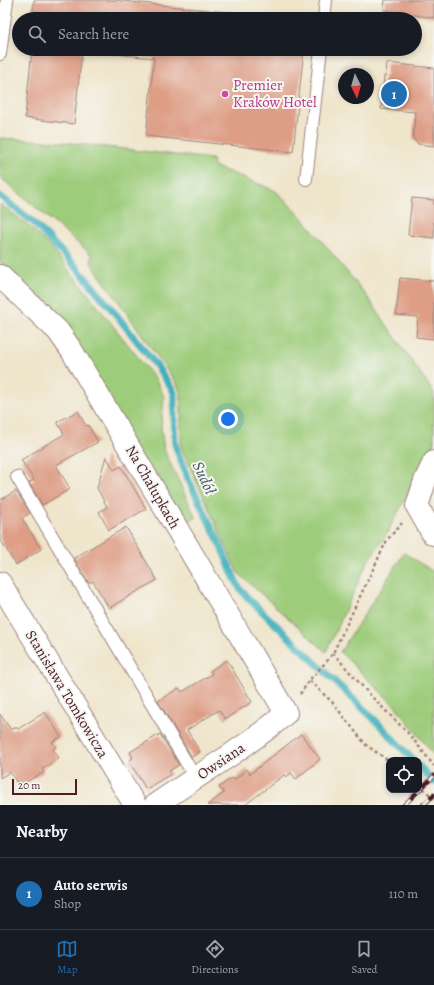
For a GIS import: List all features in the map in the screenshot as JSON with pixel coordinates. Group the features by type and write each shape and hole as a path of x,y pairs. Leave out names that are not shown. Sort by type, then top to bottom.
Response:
{"street":[{"name":"Na Chałupkach","path":"0,276 58,331 72,351 286,713"},
{"path":"434,462 425,481 417,506 434,534"},
{"name":"Stanisława Tomkowicza","path":"0,582 135,805"},
{"name":"Owsiana","path":"154,805 196,779 245,745 276,723 286,713"}],"lane":[{"path":"0,54 7,0"},
{"path":"325,12 326,0"},
{"path":"306,179 319,56"},
{"path":"17,477 196,779"}],"path":[{"path":"312,677 333,653 387,540 417,506"},
{"path":"333,653 370,695 410,735 434,766"},
{"path":"310,680 332,702 366,745 386,759"},
{"path":"422,787 434,799"}],"green space":[{"path":"0,138 62,142 212,159 214,166 276,191 307,223 366,295 434,393 434,444 384,539 368,561 326,652 238,573 181,447 181,394 177,384 91,263 92,255 0,177"},
{"path":"0,204 29,226 50,246 156,380 164,397 161,428 164,450 196,518 181,524 54,316 0,262"},
{"path":"404,553 434,572 434,755 396,707 340,652"}],"building":[{"path":"34,0 113,0 225,12 33,12"},
{"path":"385,0 434,0 434,18 422,16 422,12 396,12 384,10"},
{"name":"Premier Kraków Hotel","path":"31,56 81,56 74,124 25,118"},
{"name":"Premier Kraków Hotel","path":"133,56 303,56 293,152 146,136 154,58"},
{"path":"387,63 434,68 434,146 418,144 413,138 415,112 381,109 384,76 386,76"},
{"path":"412,198 434,200 434,238 408,235"},
{"path":"400,278 434,281 434,339 416,337 418,317 396,315"},
{"path":"78,411 86,426 88,425 98,442 56,465 70,489 42,505 29,483 34,480 21,460 64,434 57,422"},
{"path":"106,456 114,470 121,466 146,509 109,530 99,512 107,507 97,488"},
{"path":"16,491 30,513 22,518 41,549 16,565 0,539 0,500"},
{"path":"126,527 157,580 109,608 93,581 89,583 74,558"},
{"path":"227,660 252,702 225,719 219,710 187,730 200,752 192,757 158,701 179,688 182,692 212,674 210,671"},
{"path":"45,712 61,737 52,742 56,747 53,749 59,758 42,769 44,772 19,786 10,772 0,778 0,714 11,730 16,727 18,729"},
{"path":"160,734 179,765 169,771 171,774 146,789 129,761 133,758 130,752"},
{"path":"301,734 320,759 296,779 291,773 286,777 284,775 245,805 207,805 224,793 219,787 232,778 234,780 247,769 250,774"}],"waterway":[{"name":"Sudół","path":"0,196 33,222 77,268 156,365 174,392 175,444 180,459 240,589 374,719 410,757"},
{"name":"Sudół","path":"422,769 434,782"}],"railway":[{"path":"404,805 434,776"},
{"path":"423,805 434,795"}],"place":[{"name":"Premier Kraków Hotel","path":"225,94"},
{"name":"Auto serwis","path":"394,94"}]}
